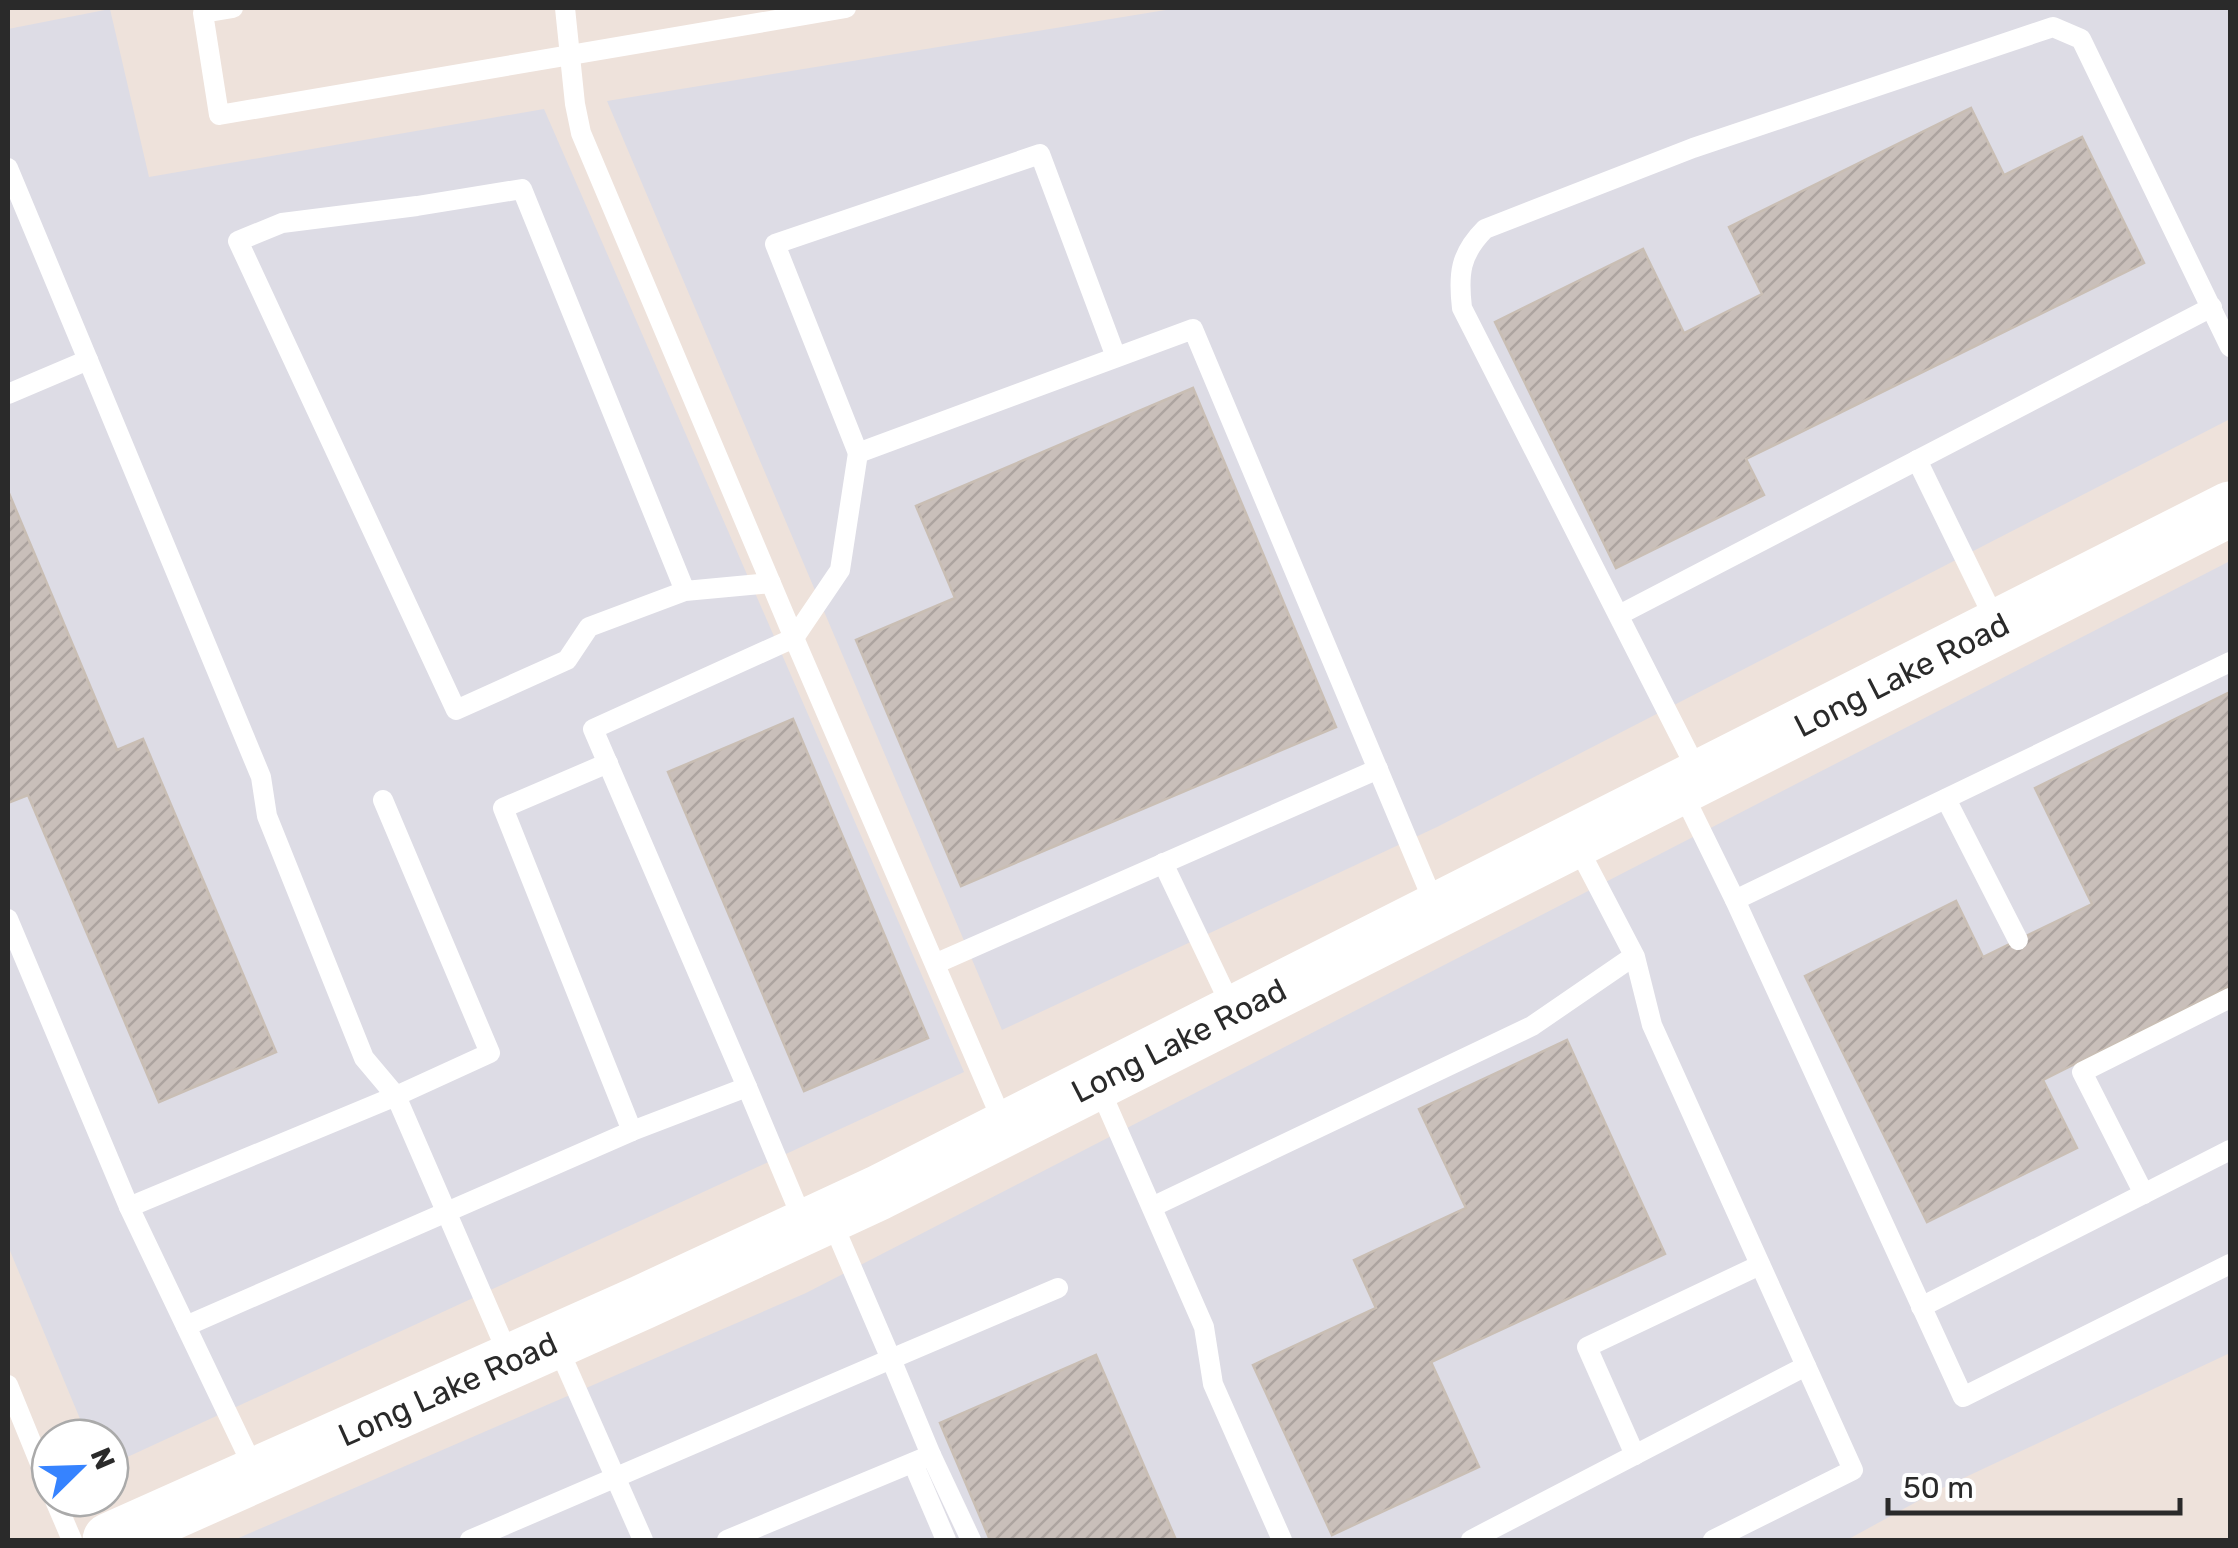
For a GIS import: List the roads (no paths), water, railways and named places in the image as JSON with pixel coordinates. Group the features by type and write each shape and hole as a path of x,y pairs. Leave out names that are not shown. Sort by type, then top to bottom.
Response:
{"street":[{"name":"Long Lake Road","path":"110,1540 818,1221 2230,510"}],"lane":[{"path":"233,8 203,13 219,114 846,8"},
{"path":"565,8 581,132 1006,1129"},
{"path":"2230,346 2081,39 2053,27 1693,148 1485,229 1468,246 1458,280 1462,308 1620,616 1735,900 1964,1398 2230,1264"},
{"path":"946,1540 890,1359 748,1087 594,729 794,638 840,570 858,452 775,244 1040,154 1116,357"},
{"path":"8,168 260,776 266,816 364,1058 396,1096 445,1212 616,1478 642,1540"},
{"path":"686,591 522,189 282,223 238,241 456,710 567,660 589,628 686,591 771,583"},
{"path":"1620,616 2212,307"},
{"path":"858,452 1193,329 1438,910"},
{"path":"8,394 88,360"},
{"path":"1916,460 1998,627"},
{"path":"1735,900 2230,662"},
{"path":"608,763 503,808 632,1131"},
{"path":"937,963 1378,769"},
{"path":"1946,799 2018,940"},
{"path":"129,1207 490,1054 383,800"},
{"path":"1574,842 1634,956 1652,1025 1853,1470 1713,1540"},
{"path":"1163,863 1234,1013"},
{"path":"8,919 129,1207 257,1475"},
{"path":"1152,1207 1532,1026 1634,956"},
{"path":"2144,1194 2080,1066 2230,998"},
{"path":"1097,1083 1204,1327 1213,1384 1282,1540"},
{"path":"186,1326 632,1131 748,1087"},
{"path":"1921,1307 2230,1150"},
{"path":"1636,1455 1586,1346 1760,1265"},
{"path":"470,1540 1058,1288"},
{"path":"1471,1540 1806,1366"},
{"path":"8,1385 30,1439"},
{"path":"727,1540 922,1459"},
{"path":"922,1459 970,1540"}]}
